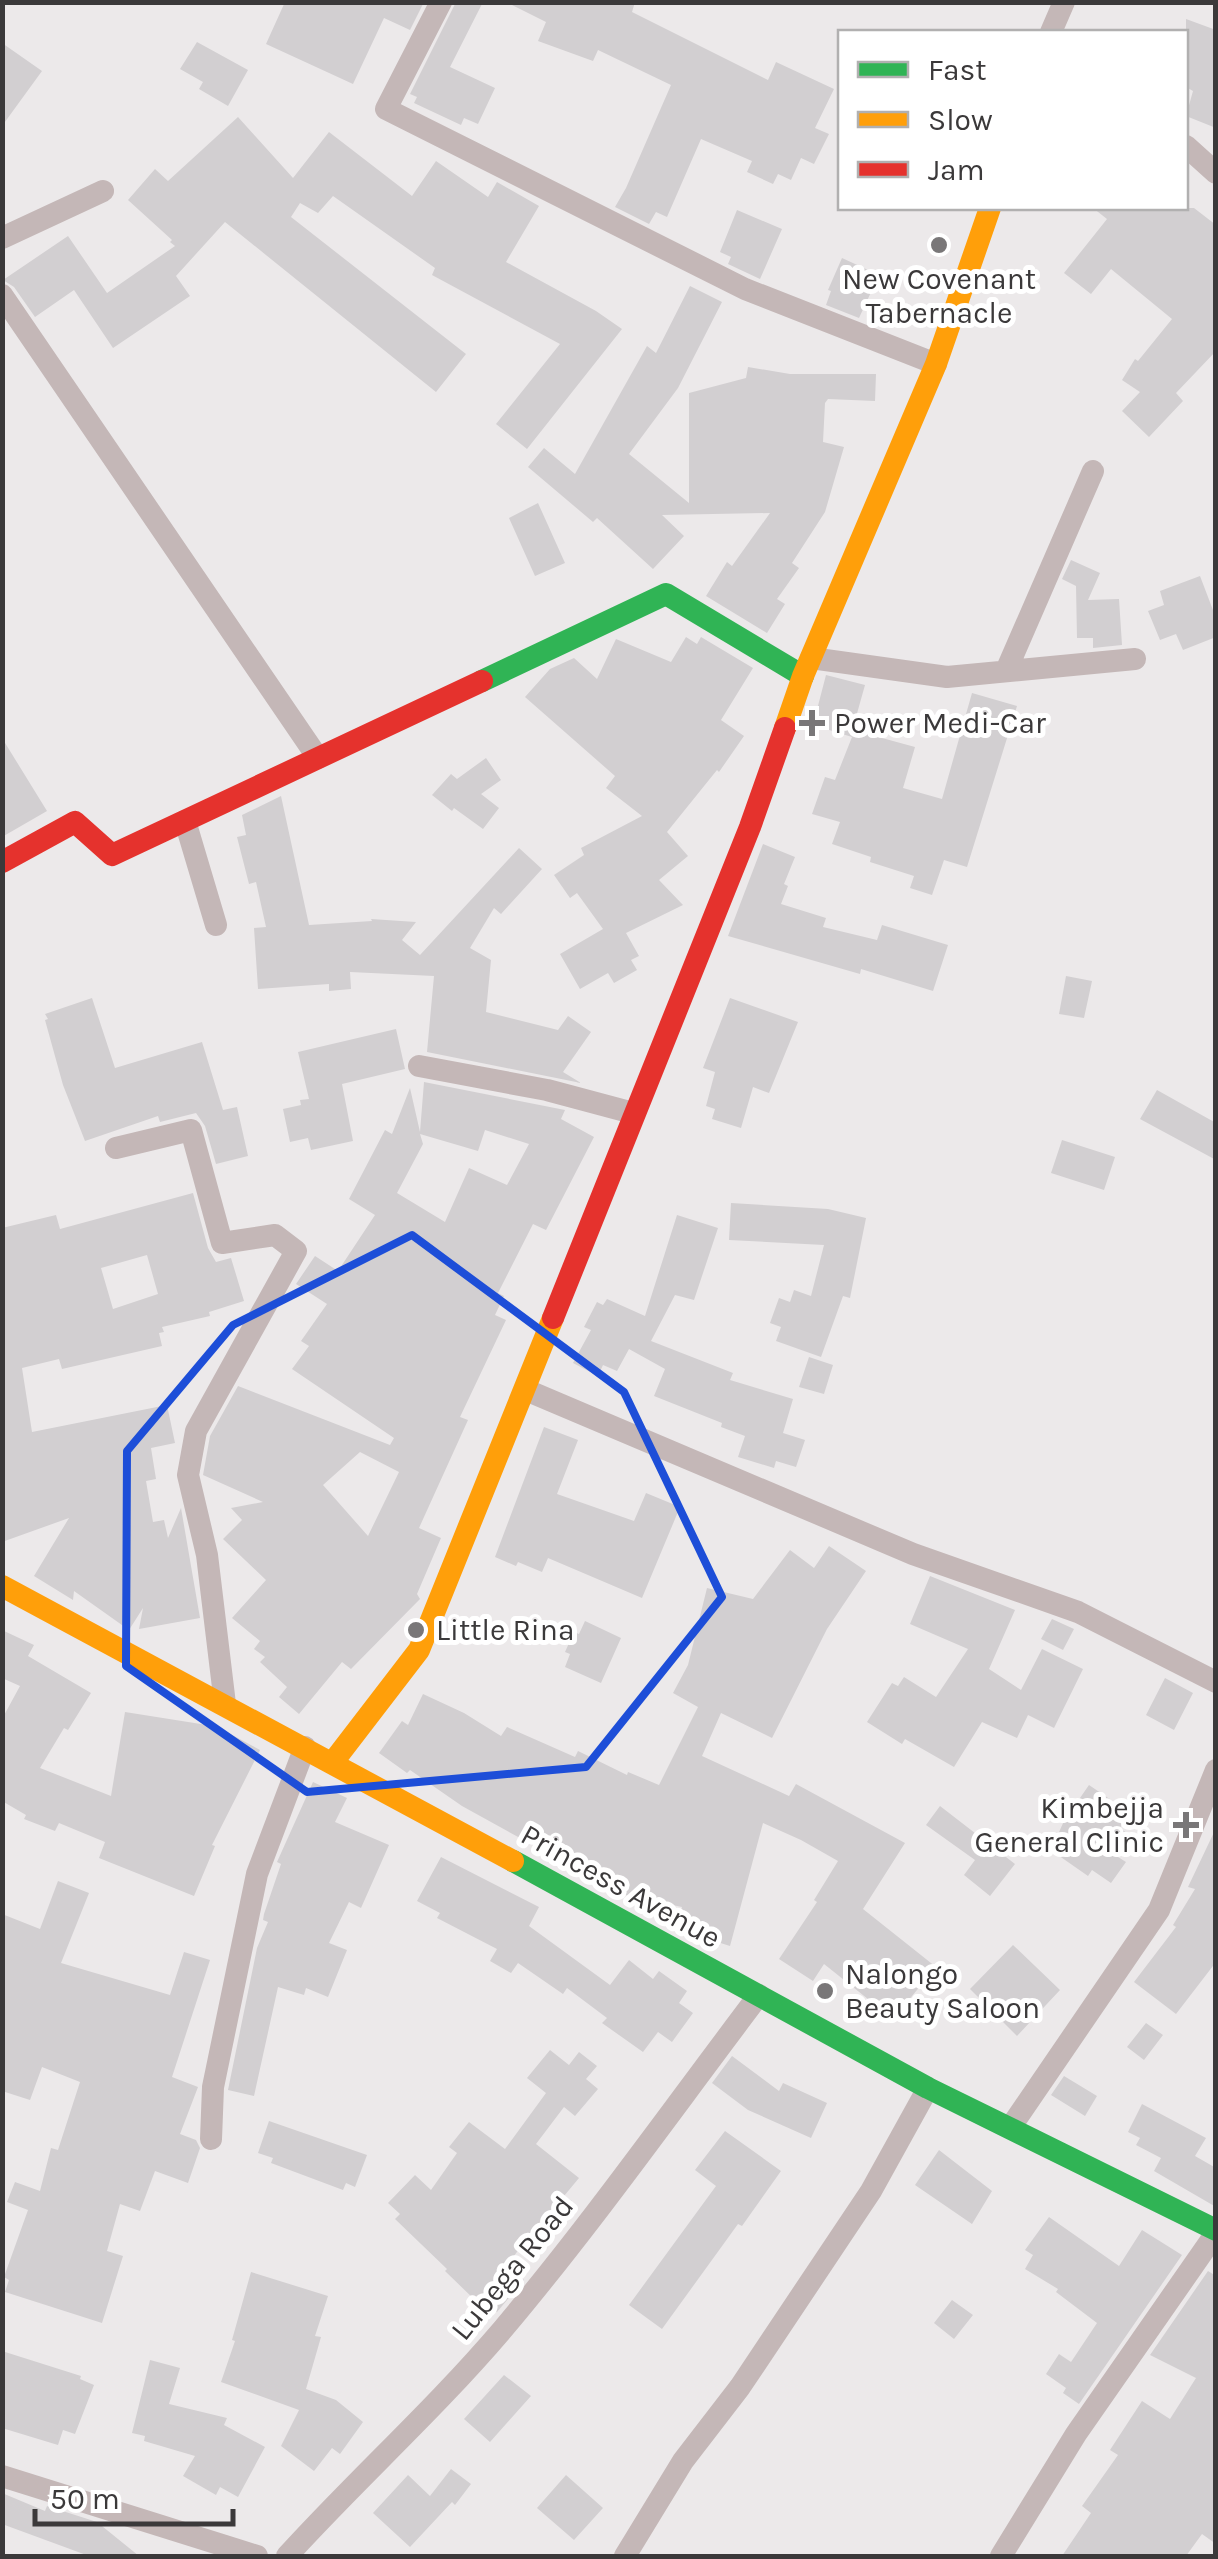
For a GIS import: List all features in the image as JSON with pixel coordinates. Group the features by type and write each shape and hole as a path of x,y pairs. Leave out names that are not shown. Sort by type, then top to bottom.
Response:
{"street":[{"path":"441,2 386,109 745,288 936,364"},
{"path":"1053,30 1064,2"},
{"path":"1188,148 1216,173"},
{"path":"2,238 103,191"},
{"path":"332,1762 419,1650 750,828 807,667 936,364 989,210"},
{"path":"2,295 318,758"},
{"path":"1006,671 1094,471"},
{"path":"2,862 75,822 112,856 666,594 807,667 947,677 1135,658"},
{"path":"185,821 216,925"},
{"path":"418,1066 547,1090 633,1113"},
{"path":"116,1148 191,1130 222,1243 275,1235 296,1250 196,1431 188,1475 206,1555 224,1704"},
{"path":"526,1390 913,1554 1078,1612 1216,1682"},
{"name":"Princess Avenue","path":"2,1586 928,2088 1216,2231"},
{"path":"211,2139 214,2088 257,1874 305,1747"},
{"path":"1010,2128 1159,1910 1216,1770"},
{"name":"Lubega Road","path":"287,2556 446,2395 503,2329 759,1996"},
{"path":"625,2556 683,2460 740,2388 871,2191 928,2088"},
{"path":"1001,2556 1076,2434 1216,2231"},
{"path":"2,2476 257,2556"}],"highlighted area":[{"path":"412,1235 624,1392 722,1597 586,1767 307,1792 126,1666 127,1451 233,1325"}],"building":[{"path":"285,2 424,2 410,30 384,18 353,84 266,44"},
{"path":"456,2 483,2 450,67 495,88 478,124 464,118 461,125 414,103 417,97 410,94"},
{"path":"506,2 635,2 632,12 768,80 776,62 834,89 815,128 829,134 814,164 801,158 791,180 778,174 773,184 747,172 752,161 701,139 667,217 656,212 649,224 615,207 671,85 598,50 593,61 538,41 546,22"},
{"path":"1186,19 1216,30 1216,128 1188,117 1193,91 1188,88"},
{"path":"197,42 248,70 228,106 199,89 203,82 180,69"},
{"path":"2,43 42,71 2,126"},
{"path":"238,117 293,178 329,132 412,196 436,161 488,197 497,182 539,206 506,262 622,329 527,449 496,424 560,344 432,275 435,268 333,196 318,213 300,203 291,217 466,354 436,392 225,222 176,276 190,296 113,348 74,290 35,317 14,287 3,280 68,236 107,293 175,246 128,200 155,169 168,181"},
{"path":"1194,208 1216,225 1216,351 1176,393 1183,401 1149,437 1122,411 1140,392 1122,380 1135,359 1138,361 1172,319 1111,269 1091,294 1064,273 1107,219 1096,210"},
{"path":"737,210 782,229 760,279 728,264 731,257 720,252"},
{"path":"842,258 879,275 859,318 826,305"},
{"path":"690,286 722,302 678,388 629,454 689,503 689,393 746,378 748,367 790,374 876,374 875,401 828,399 825,403 823,442 844,447 825,512 792,563 799,568 777,599 785,604 767,633 706,596 727,562 732,566 770,513 662,515 684,536 653,569 597,518 593,522 528,467 544,448 575,474 647,346 656,353"},
{"path":"538,503 565,563 535,576 509,518"},
{"path":"1071,560 1100,573 1088,600 1119,599 1122,645 1093,648 1093,638 1077,638 1076,586 1062,579"},
{"path":"1200,576 1216,618 1216,637 1183,650 1176,634 1160,640 1148,611 1164,605 1160,591"},
{"path":"686,637 697,644 701,637 753,668 721,720 744,736 719,772 667,832 688,856 659,880 683,905 626,933 639,956 631,960 637,970 614,983 608,973 580,989 560,954 603,929 577,893 570,898 554,875 584,855 581,848 642,816 606,788 615,776 525,697 550,669 574,658 597,679 616,639 671,662"},
{"path":"826,675 865,685 856,717 875,722 871,735 915,747 903,788 942,799 972,693 1017,706 967,867 944,860 932,895 910,888 914,876 832,844 840,822 812,814 825,777 835,780 852,737 813,725"},
{"path":"2,738 47,811 2,837"},
{"path":"486,758 501,780 481,794 499,808 483,829 432,795 451,774 457,779"},
{"path":"281,796 309,925 371,919 416,922 402,940 420,955 519,848 542,869 501,914 494,908 470,948 491,960 486,1012 558,1030 568,1016 591,1032 563,1072 581,1083 427,1052 434,976 350,972 351,989 329,991 329,984 258,989 254,928 266,927 256,882 249,884 237,837 246,835 242,815"},
{"path":"763,844 795,857 781,904 826,918 823,927 877,940 882,925 948,945 933,991 728,936"},
{"path":"1066,976 1092,981 1084,1018 1059,1014"},
{"path":"92,998 115,1068 202,1042 223,1110 237,1107 248,1156 216,1164 205,1126 196,1113 160,1122 158,1116 85,1141 63,1085 45,1014"},
{"path":"730,998 798,1022 769,1093 753,1087 741,1128 712,1119 715,1109 706,1106 715,1072 703,1068"},
{"path":"396,1029 405,1069 342,1084 353,1141 311,1150 308,1138 290,1142 283,1109 309,1099 298,1052"},
{"path":"424,1082 565,1110 561,1119 594,1137 546,1230 533,1224 498,1293 504,1296 495,1315 506,1320 460,1417 468,1420 419,1528 441,1538 417,1594 420,1599 351,1669 342,1662 299,1714 279,1697 287,1687 260,1662 265,1657 254,1649 260,1641 232,1618 266,1580 223,1539 242,1520 231,1508 263,1502 203,1475 210,1436 238,1386 390,1445 394,1438 292,1369 309,1346 301,1341 327,1304 296,1284 315,1256 338,1271 375,1215 349,1199 385,1130 392,1134 410,1088 420,1132","holes":["485,1130 529,1144 507,1185 469,1168 445,1222 397,1193 423,1144 420,1134 478,1151","360,1452 399,1472 368,1536 323,1485"]},
{"path":"1157,1090 1216,1123 1216,1160 1140,1119"},
{"path":"1062,1140 1115,1157 1104,1190 1051,1173"},
{"path":"193,1193 208,1248 216,1262 231,1258 244,1301 209,1312 210,1316 162,1327 162,1346 62,1369 59,1359 22,1368 32,1432 167,1405 175,1443 151,1448 156,1479 146,1481 153,1522 164,1520 168,1538 181,1508 200,1618 139,1629 143,1608 129,1630 74,1591 73,1600 34,1576 69,1518 2,1542 2,1228 56,1215 60,1229","holes":["147,1255 158,1294 113,1309 101,1268"]},
{"path":"731,1203 828,1209 866,1218 850,1298 843,1296 821,1357 776,1341 781,1327 770,1323 779,1298 790,1302 794,1290 811,1296 824,1245 729,1240"},
{"path":"677,1215 718,1228 694,1300 675,1295 651,1341 733,1373 730,1380 793,1399 783,1433 805,1440 796,1467 776,1461 774,1468 738,1457 745,1436 654,1396 665,1369 629,1349 617,1371 603,1365 598,1376 573,1363 591,1330 584,1327 597,1302 603,1305 607,1299 645,1316"},
{"path":"809,1357 833,1365 824,1394 799,1387"},
{"path":"544,1427 578,1440 557,1494 634,1521 646,1493 680,1507 642,1598 548,1558 542,1572 495,1557"},
{"path":"829,1546 866,1571 827,1629 772,1738 721,1713 702,1756 789,1796 796,1784 905,1843 863,1909 936,1967 893,2019 824,1964 813,1981 779,1959 817,1902 814,1900 838,1861 801,1840 763,1823 730,1946 676,1929 682,1907 625,1895 566,1868 572,1854 524,1830 520,1838 379,1753 402,1721 408,1725 423,1694 501,1736 507,1727 575,1757 578,1751 627,1775 628,1772 659,1785 698,1707 673,1693 688,1665 707,1588 753,1599 790,1550 814,1568"},
{"path":"930,1576 1015,1610 989,1669 1021,1690 1042,1649 1083,1669 1054,1728 1028,1715 1017,1738 982,1722 954,1767 905,1739 902,1744 867,1722 892,1683 898,1686 904,1677 936,1697 968,1649 910,1624"},
{"path":"1052,1619 1074,1629 1063,1650 1041,1639"},
{"path":"585,1621 621,1638 601,1683 565,1667 570,1654 565,1652 574,1632 579,1634"},
{"path":"2,1630 34,1645 28,1656 91,1693 40,1768 111,1796 125,1712 207,1725 208,1722 260,1750 212,1845 215,1846 194,1896 99,1858 105,1842 59,1823 55,1831 24,1819 26,1815 2,1801 2,1719 20,1686 2,1678"},
{"path":"1165,1678 1193,1693 1174,1730 1146,1715"},
{"path":"313,1782 347,1798 335,1822 389,1845 361,1908 349,1902 329,1943 347,1950 328,1997 306,1988 304,1995 278,1987 254,2096 228,2090 257,1948 268,1922 263,1920 264,1914 281,1864 277,1862"},
{"path":"1089,1785 1120,1806 1112,1818 1132,1837 1118,1857 1126,1862 1111,1883 1092,1870 1088,1876 1055,1853 1060,1843 1055,1841 1064,1821"},
{"path":"940,1806 1015,1864 990,1896 964,1875 975,1860 926,1825"},
{"path":"1216,1828 1216,1962 1176,2014 1134,1982 1176,1927 1173,1925 1195,1889 1188,1887"},
{"path":"441,1857 539,1907 529,1926 610,1985 629,1960 653,1979 659,1971 687,1991 679,2003 693,2013 672,2042 658,2032 643,2052 602,2023 607,2018 567,1988 563,1994 518,1963 511,1973 490,1961 497,1949 437,1918 440,1913 417,1901"},
{"path":"58,1881 89,1893 61,1963 170,1995 184,1952 210,1960 172,2077 198,2087 180,2134 196,2140 200,2148 188,2183 155,2171 140,2211 120,2204 107,2251 123,2256 102,2323 5,2292 9,2280 4,2277 28,2210 7,2202 15,2182 40,2191 51,2148 58,2150 80,2082 42,2067 30,2100 2,2091 2,1914 40,1929"},
{"path":"1013,1945 1060,1990 1017,2036 970,1989"},
{"path":"1146,2023 1163,2035 1144,2060 1127,2047"},
{"path":"550,2050 569,2065 579,2052 597,2066 586,2079 598,2089 575,2116 564,2107 536,2144 579,2178 564,2196 572,2201 545,2238 534,2229 508,2264 524,2280 497,2312 483,2300 479,2304 445,2271 395,2219 400,2214 388,2203 415,2175 431,2190 457,2153 449,2147 469,2122 505,2149 546,2093 527,2078"},
{"path":"732,2056 779,2091 783,2083 827,2103 811,2138 748,2110 712,2083"},
{"path":"1064,2076 1097,2096 1085,2116 1051,2095"},
{"path":"1142,2104 1206,2138 1195,2156 1216,2168 1216,2207 1154,2171 1161,2158 1136,2145 1140,2138 1128,2132"},
{"path":"269,2121 367,2155 355,2187 346,2183 343,2190 271,2163 273,2158 258,2153"},
{"path":"725,2131 781,2171 662,2329 629,2305 716,2186 695,2170"},
{"path":"939,2150 992,2191 972,2224 915,2185"},
{"path":"1049,2217 1119,2266 1142,2230 1182,2255 1079,2404 1063,2393 1066,2388 1046,2374 1059,2354 1071,2362 1097,2323 1056,2292 1058,2289 1025,2269 1033,2255 1025,2250"},
{"path":"1208,2271 1216,2276 1216,2544 1202,2534 1186,2556 1062,2556 1091,2513 1082,2506 1118,2455 1110,2450 1142,2401 1170,2419 1196,2378 1150,2355"},
{"path":"251,2272 328,2296 315,2336 321,2337 306,2389 336,2400 363,2422 340,2454 332,2448 314,2471 281,2446 299,2410 221,2382"},
{"path":"952,2300 973,2315 954,2339 934,2323"},
{"path":"2,2351 81,2376 80,2379 94,2385 75,2434 63,2430 58,2445 2,2428"},
{"path":"150,2360 180,2368 169,2404 227,2418 224,2425 265,2447 238,2497 220,2487 216,2495 183,2476 195,2456 144,2441 145,2436 132,2433"},
{"path":"504,2375 531,2396 490,2442 464,2419"},
{"path":"451,2469 471,2484 455,2505 452,2502 410,2547 373,2513 408,2475 430,2496"},
{"path":"566,2475 603,2508 574,2540 537,2508"},
{"path":"2,2493 45,2511 47,2506 97,2522 139,2556 89,2556 2,2524"}],"traffic: fast":[{"path":"482,681 666,594 803,676"},
{"path":"513,1861 928,2088 1216,2230"}],"traffic: slow":[{"path":"785,728 803,676 936,364 989,210"},
{"path":"333,1762 419,1650 553,1318"},
{"path":"2,1586 513,1861"}],"traffic: jam":[{"path":"2,862 75,822 112,855 482,681"},
{"path":"553,1318 750,827 785,728"}],"place":[{"name":"New Covenant Tabernacle","path":"939,245"},
{"name":"Power Medi-Car","path":"812,723"},
{"name":"Little Rina","path":"416,1630"},
{"name":"Kimbejja General Clinic","path":"1186,1825"},
{"name":"Nalongo Beauty Saloon","path":"825,1991"}]}
